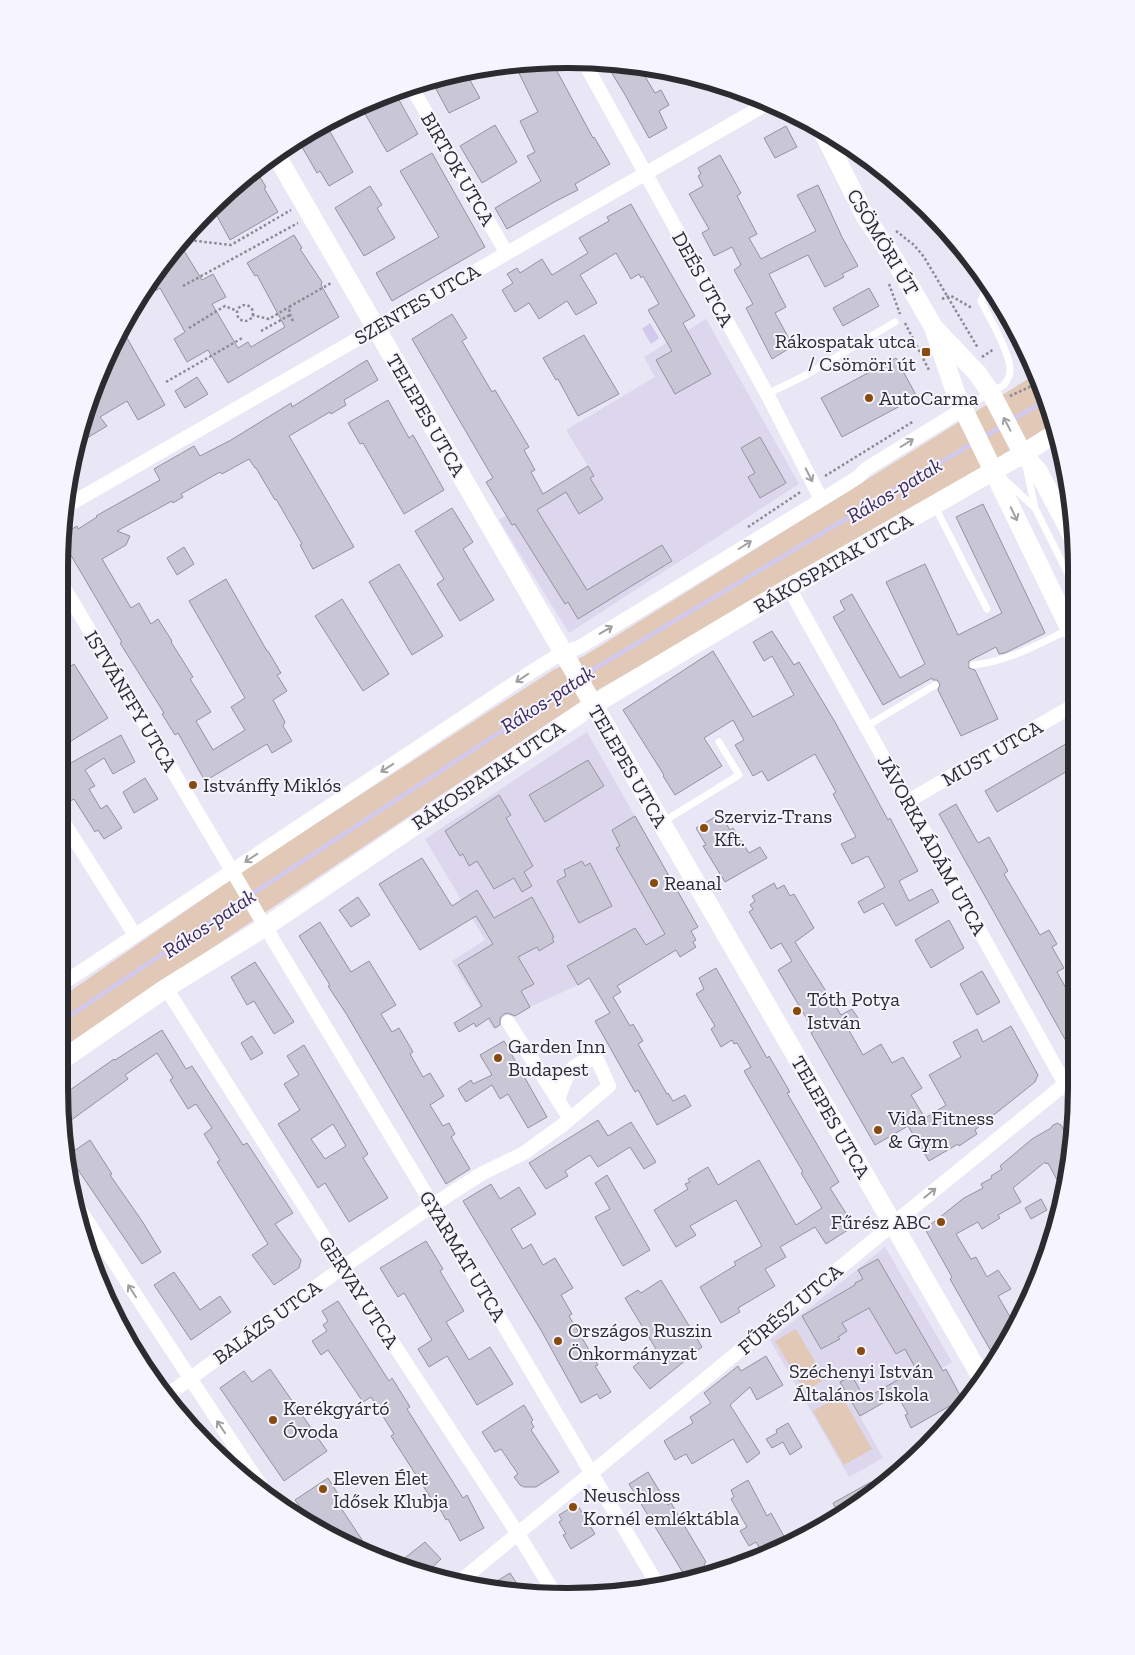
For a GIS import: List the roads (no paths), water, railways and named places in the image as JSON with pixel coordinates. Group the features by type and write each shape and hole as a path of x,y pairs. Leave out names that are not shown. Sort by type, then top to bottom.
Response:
{"street":[{"name":"DEÉS UTCA","path":"588,69 767,394 821,499"},
{"name":"BIRTOK UTCA","path":"414,92 506,252"},
{"name":"SZENTES UTCA","path":"72,503 761,107"},
{"name":"CSÖMÖRI ÚT","path":"827,140 865,216 894,259 933,326 956,394 1068,621"},
{"name":"TELEPES UTCA","path":"279,160 978,1373"},
{"name":"CSÖMÖRI ÚT","path":"933,326 980,365 999,395 1023,454 1038,471 1065,521"},
{"path":"68,980 528,674 566,658 578,648 858,477 866,469 966,415"},
{"name":"RÁKOSPATAK UTCA","path":"68,1056 166,988 265,927 589,698 789,588 934,505 991,464 1023,454 1050,437"},
{"name":"JÁVORKA ÁDÁM UTCA","path":"789,588 908,801 1068,1075"},
{"name":"ISTVÁNFFY UTCA","path":"68,594 265,927"},
{"name":"MUST UTCA","path":"908,801 1068,709"},
{"path":"68,829 136,934"},
{"name":"GYARMAT UTCA","path":"265,927 433,1205 655,1580"},
{"name":"GERVAY UTCA","path":"166,988 343,1268 518,1534 551,1587"},
{"path":"508,1022 570,1119"},
{"name":"BALÁZS UTCA","path":"171,1392 433,1205 481,1174 524,1153 570,1119 609,1086 596,1059 582,1060 573,1067 558,1100"},
{"name":"FŰRÉSZ UTCA","path":"466,1577 893,1224 1068,1082"},
{"path":"86,1219 255,1477"}],"lane":[{"path":"966,415 999,395 1002,386 1009,379 1010,364 1005,350 981,301 984,292"},
{"path":"767,394 804,376 895,322"},
{"name":"CSÖMÖRI ÚT","path":"1023,454 1035,508 1068,574"},
{"name":"CSÖMÖRI ÚT","path":"991,464 1035,508"},
{"path":"934,505 986,609"},
{"path":"973,665 991,664 1011,658 1068,635"},
{"path":"867,726 935,684"},
{"path":"661,823 739,775 720,742"}],"waterway":[{"name":"Rákos-patak","path":"1012,420 1040,404"},
{"name":"Rákos-patak","path":"982,438 1003,426"},
{"name":"Rákos-patak","path":"582,676 975,442"},
{"name":"Rákos-patak","path":"68,1017 574,682"}],"place":[{"name":"Rákospatak utca / Csömöri út","path":"926,352"},
{"name":"AutoCarma","path":"869,398"},
{"name":"Istvánffy Miklós","path":"193,785"},
{"name":"Szerviz-Trans Kft.","path":"704,828"},
{"name":"Reanal","path":"654,883"},
{"name":"Tóth Potya István","path":"797,1011"},
{"name":"Garden Inn Budapest","path":"498,1058"},
{"name":"Vida Fitness & Gym","path":"878,1130"},
{"name":"Fűrész ABC","path":"941,1222"},
{"name":"Országos Ruszin Önkormányzat","path":"558,1341"},
{"name":"Széchenyi István Általános Iskola","path":"861,1351"},
{"name":"Kerékgyártó Óvoda","path":"273,1420"},
{"name":"Eleven Élet Idősek Klubja","path":"323,1489"},
{"name":"Neuschloss Kornél emléktábla","path":"573,1507"}]}
